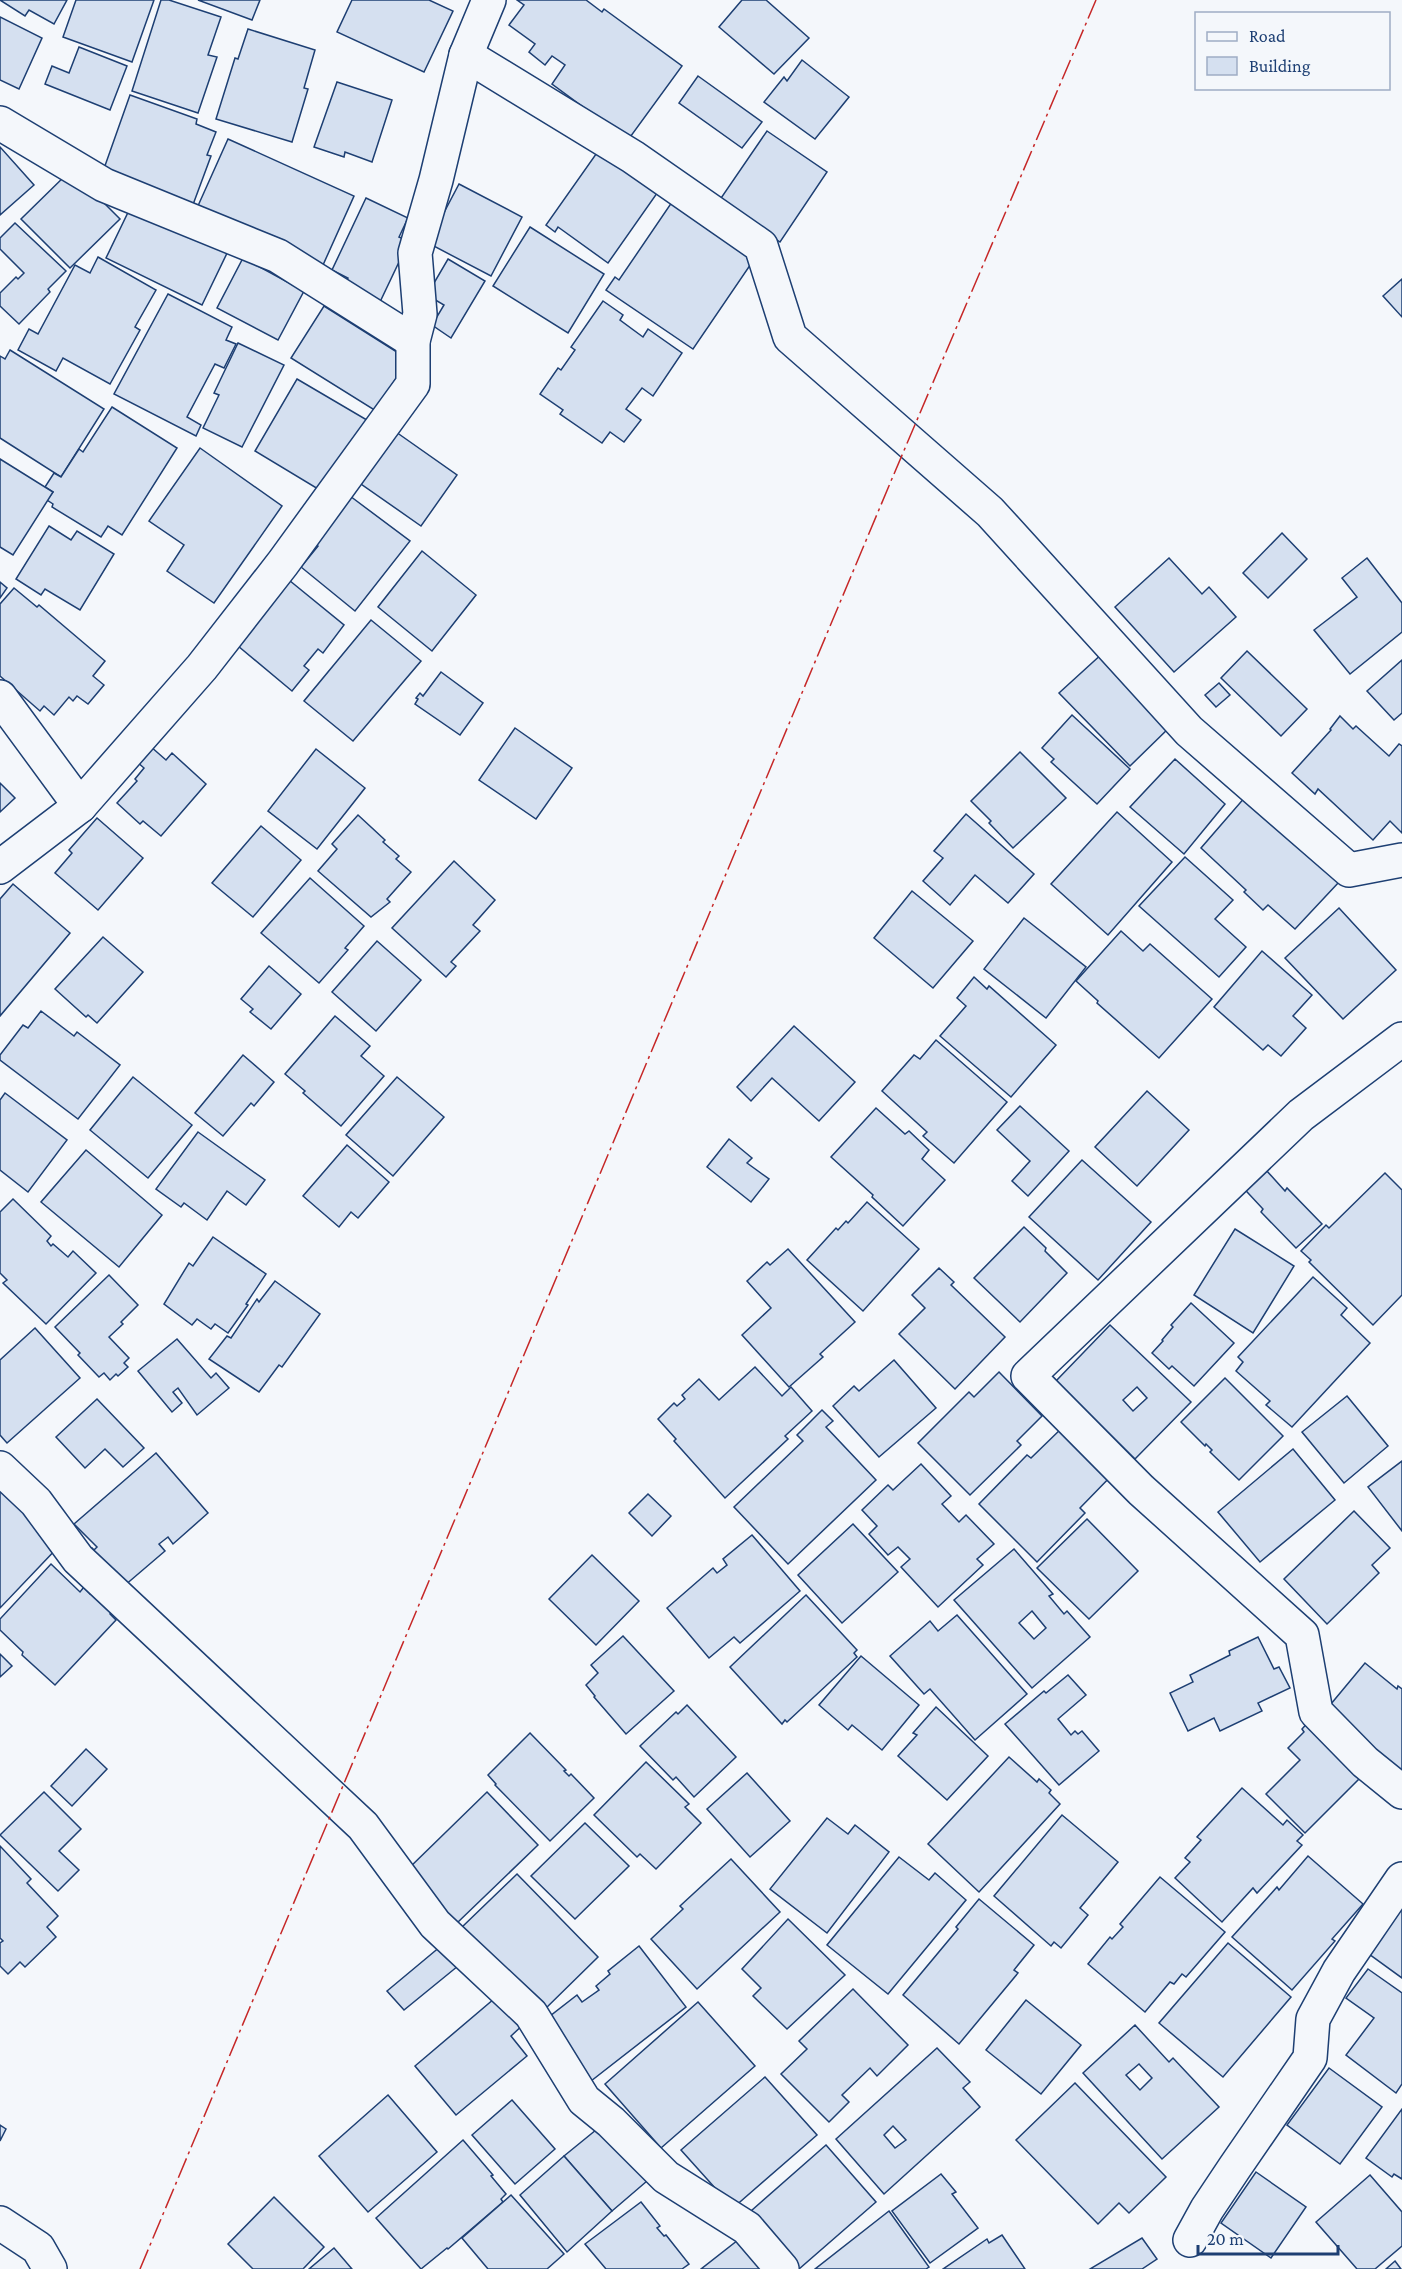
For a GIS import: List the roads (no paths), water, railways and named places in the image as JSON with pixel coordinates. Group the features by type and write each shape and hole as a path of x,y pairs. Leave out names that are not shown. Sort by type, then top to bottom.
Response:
{"street":[{"path":"0,867 80,806 209,658 283,563 413,384 413,341 420,314 415,253 436,180 466,55 489,0"},
{"path":"466,55 633,157 761,246 790,337 990,512 1189,731 1349,870 1402,860"},
{"path":"0,123 104,185 278,256 413,341"},
{"path":"0,697 80,806"},
{"path":"1402,1039 1301,1115 1028,1376 1141,1490 1302,1635 1316,1712 1365,1762 1402,1792"},
{"path":"0,1468 36,1502 78,1559 363,1826 435,1924 531,2014 584,2100 666,2177 747,2228 782,2269"},
{"path":"1190,2240 1234,2167 1310,2058 1313,2019 1339,1971 1402,1879"},
{"path":"0,2223 38,2247 50,2269"}]}
